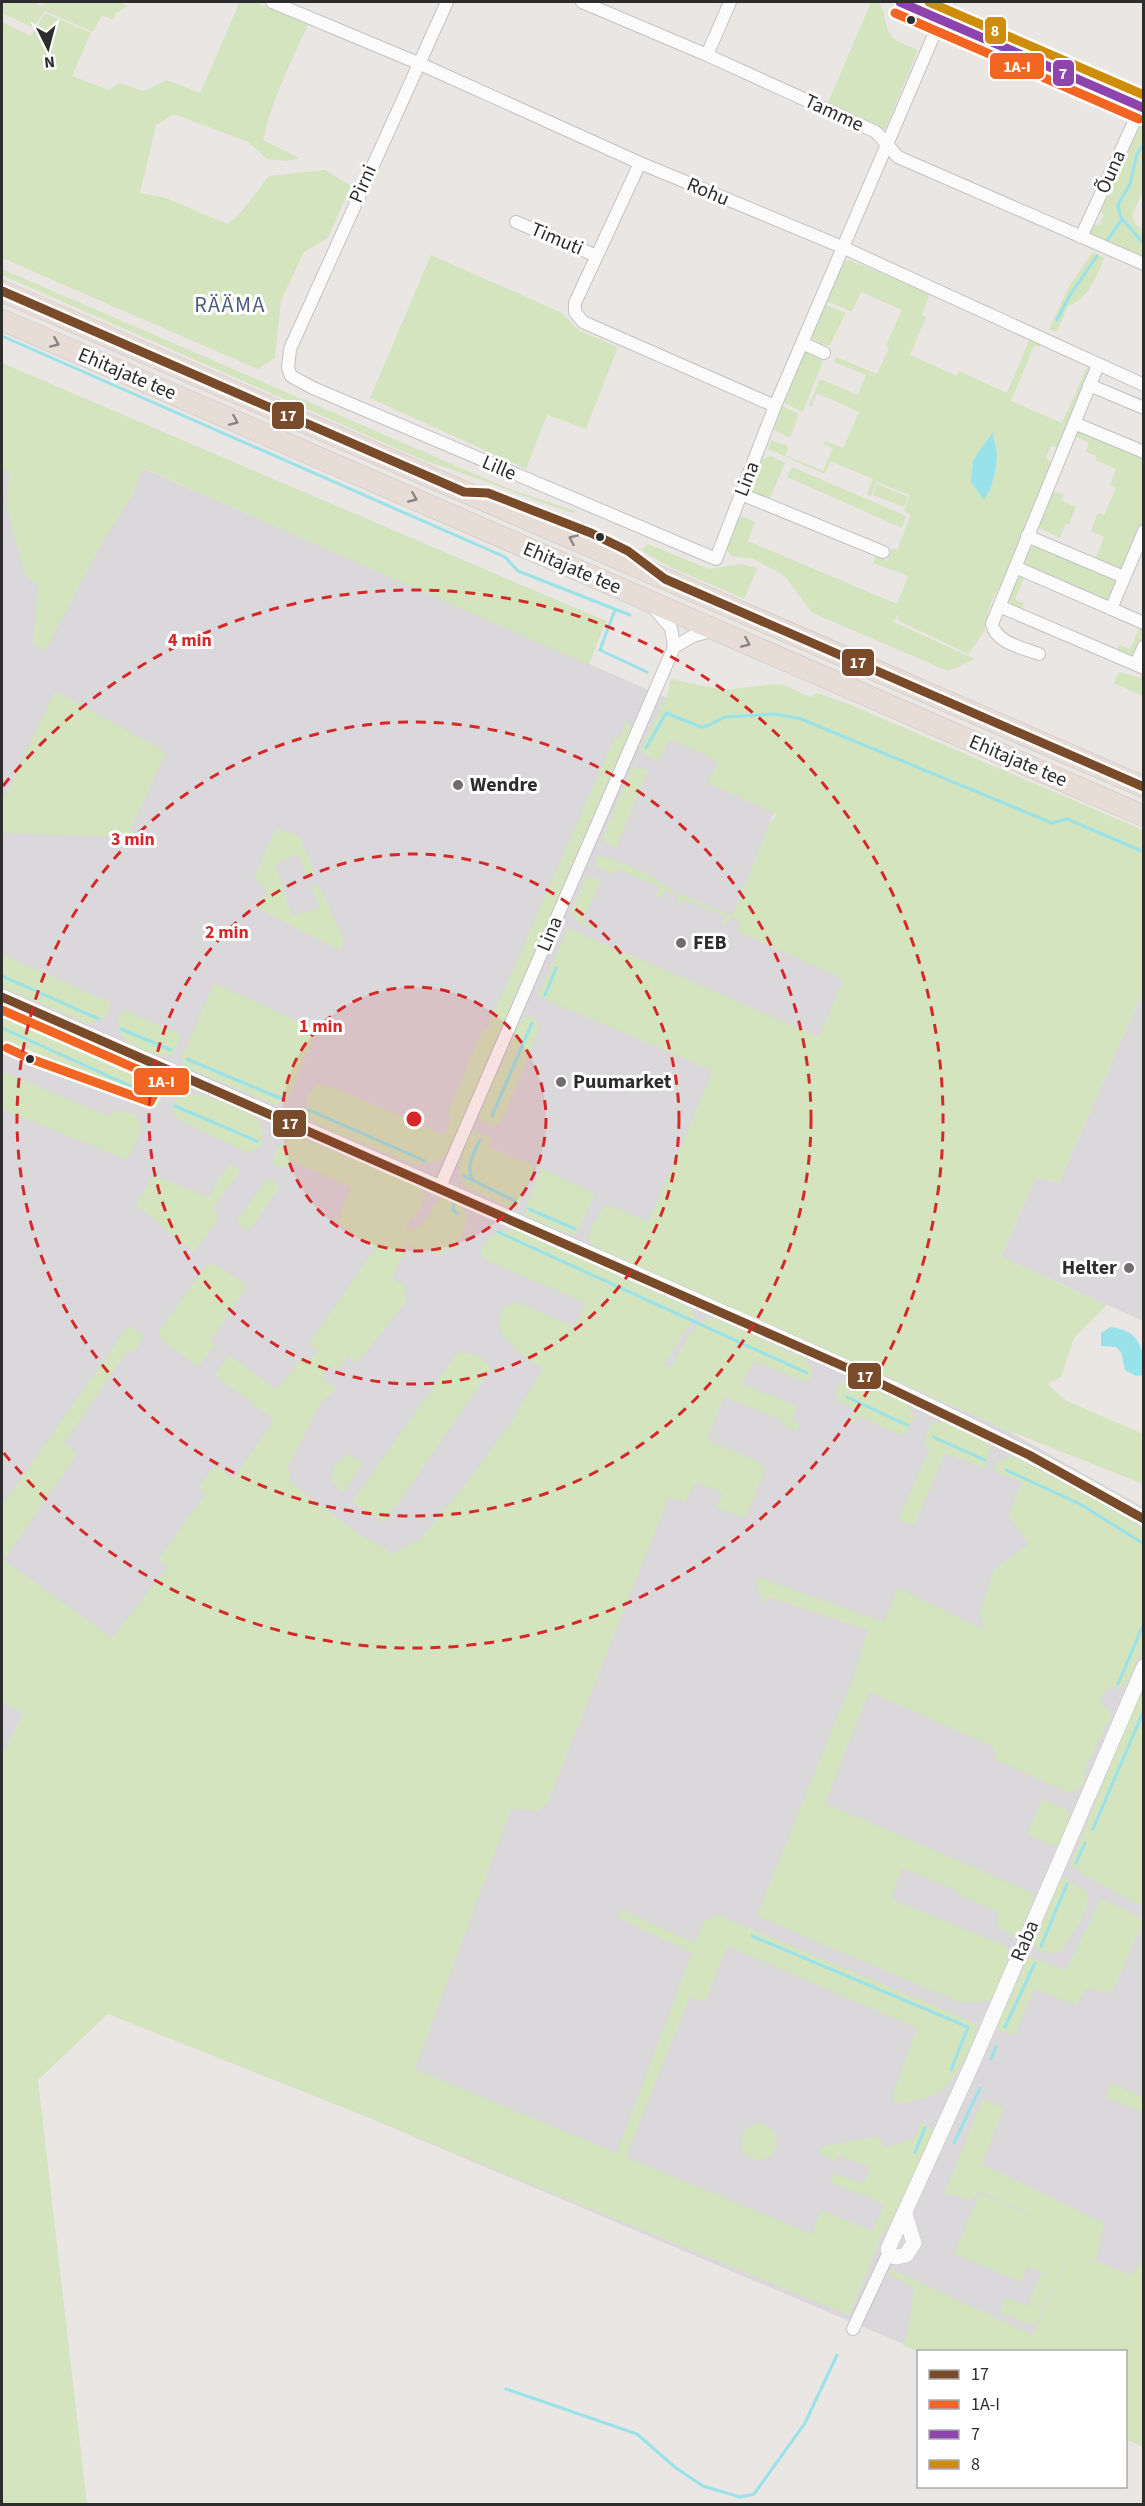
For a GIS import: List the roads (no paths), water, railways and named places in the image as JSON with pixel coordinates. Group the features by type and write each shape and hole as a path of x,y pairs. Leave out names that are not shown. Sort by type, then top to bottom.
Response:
{"highway":[{"name":"Ehitajate tee","path":"2,291 1143,787"},
{"name":"Ehitajate tee","path":"2,320 1143,816"}],"street":[{"name":"Rohu","path":"272,2 418,63 640,163 842,247 1143,385"},
{"name":"Pirni","path":"288,368 290,349 447,2"},
{"name":"Tamme","path":"582,2 707,55 876,132 898,157 1143,264"},
{"path":"707,55 730,2"},
{"path":"900,2 1142,107"},
{"name":"Lina","path":"716,559 775,406 948,2"},
{"name":"Õuna","path":"1081,237 1142,107"},
{"path":"640,163 575,303 575,312 583,322 775,406"},
{"name":"Timuti","path":"516,222 597,256"},
{"path":"802,343 824,353"},
{"path":"1039,654 1004,640 993,632 992,624 1098,365"},
{"name":"Lille","path":"288,368 291,376 313,388 716,559"},
{"path":"1089,385 1143,408"},
{"path":"1074,423 1143,452"},
{"path":"741,494 883,552"},
{"path":"1111,609 1143,531"},
{"path":"1027,536 1124,577"},
{"path":"1015,567 1143,623"},
{"path":"648,600 671,628 674,647 693,636 716,630"},
{"path":"999,606 1140,666 1143,646"},
{"name":"Lina","path":"440,1187 674,647"},
{"path":"2,997 440,1187 959,1419 1047,1464 1143,1519"},
{"name":"Raba","path":"853,2329 889,2252 888,2249 1143,1667"},
{"path":"889,2252 891,2256 897,2258 906,2255 911,2250 914,2238 905,2214"}],"water":[{"path":"993,432 997,453 996,467 992,485 984,500 971,482 973,460"},
{"path":"1111,1327 1129,1333 1139,1343 1143,1357 1143,1375 1136,1376 1125,1370 1121,1352 1116,1347 1101,1346 1101,1333"}],"waterway":[{"path":"1144,144 1137,154 1130,184 1118,204 1120,216 1144,244"},
{"path":"1107,241 1122,219"},
{"path":"1057,320 1070,295 1097,256"},
{"path":"2,336 505,557 518,571 630,615"},
{"path":"615,610 600,650 647,672"},
{"path":"646,748 666,713 701,727 725,717 775,714 801,719 1052,823 1067,819 1144,852"},
{"path":"545,995 556,968"},
{"path":"2,976 99,1019"},
{"path":"492,1116 532,1023"},
{"path":"2,1028 155,1097"},
{"path":"121,1029 171,1050"},
{"path":"187,1059 282,1099"},
{"path":"175,1106 257,1141"},
{"path":"309,1110 425,1161"},
{"path":"472,1179 470,1163 480,1140"},
{"path":"464,1176 515,1201"},
{"path":"454,1203 453,1210 457,1213"},
{"path":"529,1209 575,1229"},
{"path":"498,1232 807,1373"},
{"path":"847,1397 907,1425"},
{"path":"933,1437 985,1460"},
{"path":"1006,1470 1080,1504 1144,1544"},
{"path":"1118,1684 1144,1623"},
{"path":"1093,1829 1144,1710"},
{"path":"1076,1863 1085,1843"},
{"path":"1041,1946 1067,1884"},
{"path":"752,1936 968,2027 951,2070"},
{"path":"1005,2027 1035,1963"},
{"path":"991,2059 996,2047"},
{"path":"954,2143 980,2088"},
{"path":"915,2152 925,2128"},
{"path":"506,2389 637,2434 676,2468 703,2486 740,2497 754,2494 805,2423 837,2355"}],"place":[{"name":"Wendre","path":"458,785"},
{"name":"FEB","path":"681,943"},
{"name":"Puumarket","path":"561,1082"},
{"name":"Helter","path":"1129,1268"}],"district":[{"name":"RÄÄMA","path":"230,305"}]}
